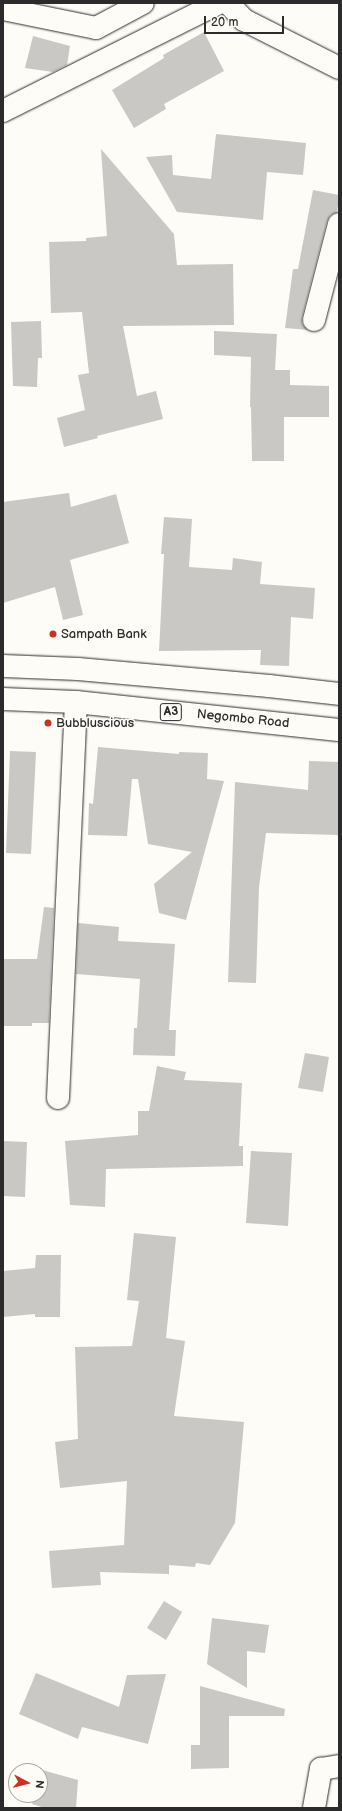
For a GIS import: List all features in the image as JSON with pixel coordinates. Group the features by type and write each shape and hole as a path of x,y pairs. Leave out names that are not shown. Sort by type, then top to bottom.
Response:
{"main road":[{"path":"3,9 96,28 143,3"},
{"path":"3,112 218,3"},
{"path":"228,3 244,20 339,68"},
{"path":"314,320 339,224"},
{"path":"3,666 78,669 269,686 339,694"},
{"name":"Negombo Road","path":"3,699 76,702 339,730"},
{"path":"58,1098 76,702"},
{"path":"314,1808 321,1768 339,1766"}],"building":[{"path":"204,32 224,71 164,104 166,109 134,128 112,90 164,58 163,55"},
{"path":"33,36 70,46 67,65 53,72 25,68"},
{"path":"216,134 306,143 303,175 267,172 263,220 177,212 146,157 172,155 173,175 211,179"},
{"path":"101,149 174,234 177,265 233,264 234,325 123,326 137,396 156,391 163,419 97,436 98,438 64,447 57,418 85,410 78,375 89,373 82,312 51,313 49,242 86,241 86,238 107,236"},
{"path":"313,190 339,195 337,212 330,215 327,221 302,317 302,324 308,330 285,328 293,269 298,269"},
{"path":"41,321 42,358 38,358 37,387 13,386 11,322"},
{"path":"214,331 277,334 275,370 290,370 290,385 329,386 329,417 284,417 284,461 252,461 250,407 251,357 214,355"},
{"path":"69,493 71,507 116,494 129,543 70,560 83,615 63,620 55,587 3,603 3,502"},
{"path":"164,517 192,519 189,567 232,570 233,558 262,562 260,584 315,588 313,619 291,617 289,666 260,665 261,650 159,651 164,554 161,554"},
{"path":"98,747 179,754 179,752 208,753 207,779 224,781 186,920 159,913 154,884 192,852 148,844 138,779 132,779 127,836 88,835 89,803 93,804"},
{"path":"10,751 36,752 31,854 6,853"},
{"path":"309,761 339,762 339,835 266,833 259,887 256,983 228,982 235,782 308,790"},
{"path":"44,907 54,908 49,1023 32,1023 32,1026 3,1026 3,959 37,959"},
{"path":"78,923 119,927 118,941 175,944 169,1030 176,1030 175,1056 133,1055 134,1028 137,1028 140,979 76,974"},
{"path":"305,1053 329,1057 323,1092 298,1088"},
{"path":"157,1066 186,1072 184,1080 242,1083 239,1146 243,1146 243,1166 106,1169 105,1207 70,1205 65,1141 138,1135 138,1111 149,1111"},
{"path":"3,1141 27,1142 25,1197 3,1196"},
{"path":"251,1151 292,1153 288,1226 246,1223"},
{"path":"134,1233 176,1237 166,1338 185,1341 174,1416 244,1422 235,1523 210,1565 196,1563 195,1567 169,1565 169,1574 100,1572 101,1585 52,1588 49,1551 124,1545 127,1481 60,1488 55,1442 78,1439 75,1347 132,1346 139,1301 127,1300"},
{"path":"36,1255 61,1255 60,1317 35,1317 35,1314 3,1317 3,1271 35,1268"},
{"path":"164,1601 182,1612 166,1640 147,1628"},
{"path":"212,1618 269,1625 265,1653 247,1651 247,1688 207,1664"},
{"path":"36,1673 119,1707 127,1675 166,1674 148,1744 82,1727 78,1739 19,1714"},
{"path":"200,1686 285,1709 284,1716 229,1716 229,1768 191,1769 191,1745 200,1745"},
{"path":"48,1772 78,1780 76,1808 45,1808 32,1804 48,1803"}],"place":[{"name":"Sampath Bank","path":"53,634"},
{"name":"Bubbluscious","path":"48,723"}]}
